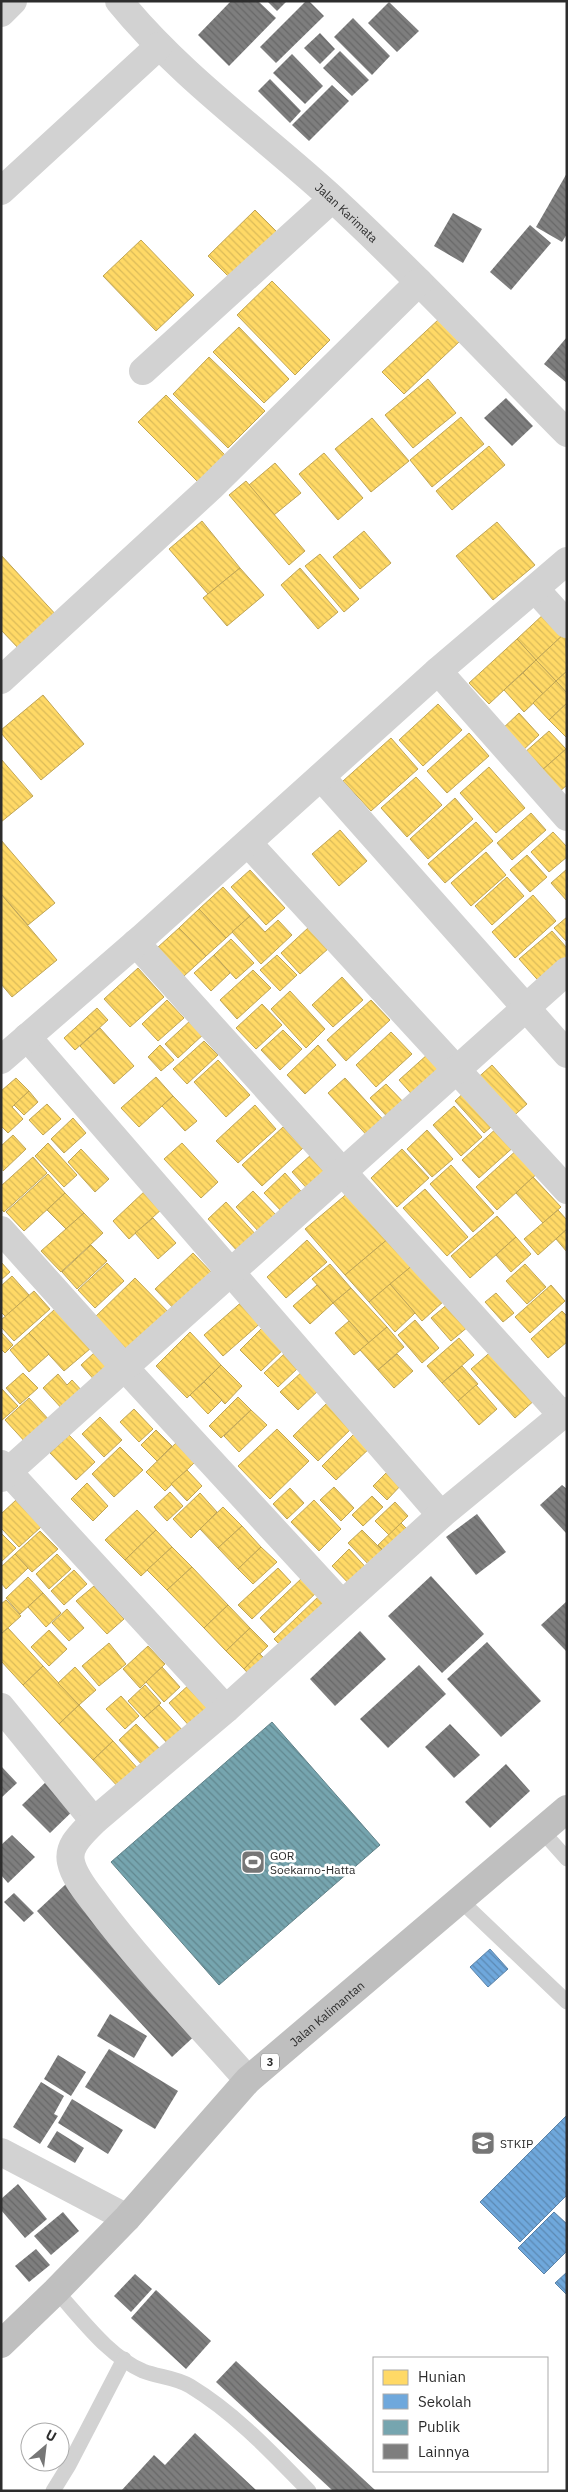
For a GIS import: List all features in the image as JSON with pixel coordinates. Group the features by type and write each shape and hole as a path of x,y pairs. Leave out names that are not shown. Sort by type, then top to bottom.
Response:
{"highway":[{"name":"Jalan Kalimantan","path":"1,2344 56,2292 127,2218 248,2080 567,1809"}],"street":[{"path":"1,13 13,1"},
{"name":"Jalan Karimata","path":"119,1 159,46 332,199 419,282 567,433"},
{"path":"1,191 159,46"},
{"path":"143,371 332,199"},
{"path":"1,680 212,487 419,282"},
{"path":"1,1060 136,943 438,671 536,590 567,561"},
{"path":"536,590 567,624"},
{"path":"438,671 567,817"},
{"path":"321,777 524,1008 567,1054"},
{"path":"248,843 567,1190"},
{"path":"136,943 564,1413 441,1515 226,1708 94,1821 78,1838 71,1849 70,1862 80,1881 112,1925 248,2080"},
{"path":"226,1708 4,1472 232,1272 567,971"},
{"path":"27,1037 441,1515"},
{"path":"1,1230 342,1604"},
{"path":"1,1707 94,1821"},
{"path":"1,2152 127,2218"}],"lane":[{"path":"542,1831 567,1859"},
{"path":"460,1900 567,2002"},
{"path":"56,2292 124,2360 143,2371 189,2385 238,2420 310,2491"},
{"path":"53,2491 69,2465 124,2360"}],"building: Hunian":[{"path":"255,210 280,235 233,281 208,256"},
{"path":"141,240 194,295 156,331 103,276"},
{"path":"272,281 330,340 295,375 237,315"},
{"path":"439,319 460,341 404,394 382,372"},
{"path":"239,327 289,379 264,403 213,352"},
{"path":"209,357 265,411 228,448 173,394"},
{"path":"428,379 456,413 413,448 385,415"},
{"path":"166,395 225,455 198,482 138,422"},
{"path":"461,417 484,444 432,487 410,460"},
{"path":"372,418 409,461 371,492 335,449"},
{"path":"489,446 505,465 452,510 436,491"},
{"path":"324,453 363,498 338,520 299,474"},
{"path":"275,463 301,493 274,515 249,485"},
{"path":"246,481 305,551 289,565 229,495"},
{"path":"202,521 240,568 208,594 169,549"},
{"path":"497,522 535,565 493,600 456,556"},
{"path":"364,531 391,563 360,589 333,557"},
{"path":"320,554 359,599 344,612 305,566"},
{"path":"1,555 58,617 21,651 1,630"},
{"path":"240,568 264,595 227,626 203,598"},
{"path":"300,568 338,612 318,629 281,585"},
{"path":"546,612 565,633 536,660 517,639"},
{"path":"565,633 567,671 556,681 536,660"},
{"path":"517,639 536,660 489,704 469,683"},
{"path":"536,660 556,681 543,694 523,673"},
{"path":"567,671 567,693 556,681"},
{"path":"523,673 543,694 524,712 504,690"},
{"path":"556,681 567,693 567,703 549,720 533,703"},
{"path":"43,695 84,744 41,780 1,733 1,730"},
{"path":"567,703 567,738 549,720"},
{"path":"438,704 462,730 423,766 399,740"},
{"path":"519,713 539,735 519,754 499,732"},
{"path":"549,731 566,749 540,772 524,753"},
{"path":"469,733 489,756 447,793 427,771"},
{"path":"391,738 418,769 371,811 343,781"},
{"path":"566,749 567,785 559,792 540,772"},
{"path":"1,759 33,796 1,822"},
{"path":"489,767 525,808 496,833 460,793"},
{"path":"416,777 442,805 407,837 381,808"},
{"path":"455,798 473,819 428,859 410,839"},
{"path":"531,813 546,830 512,860 497,843"},
{"path":"476,822 493,841 445,883 428,864"},
{"path":"340,830 367,861 339,886 312,854"},
{"path":"553,832 567,847 567,857 549,872 531,852"},
{"path":"1,840 55,903 28,925 1,894"},
{"path":"486,852 506,875 471,906 451,883"},
{"path":"527,855 547,877 530,892 510,870"},
{"path":"567,869 567,901 551,883"},
{"path":"250,870 285,908 266,925 231,887"},
{"path":"507,877 524,896 492,925 475,906"},
{"path":"223,887 250,916 226,938 199,909"},
{"path":"1,894 57,960 12,997 1,984"},
{"path":"533,895 556,921 515,958 492,932"},
{"path":"199,909 226,938 206,956 179,928"},
{"path":"250,916 265,932 278,920 292,935 261,964 232,932"},
{"path":"567,917 567,942 554,928"},
{"path":"309,927 329,948 300,974 281,953"},
{"path":"179,928 206,956 184,976 157,948"},
{"path":"552,931 567,948 567,967 544,987 519,959"},
{"path":"231,939 254,963 236,979 214,955"},
{"path":"214,955 230,973 211,991 194,973"},
{"path":"277,955 297,975 280,991 260,970"},
{"path":"138,968 164,997 130,1027 104,999"},
{"path":"253,970 271,988 237,1019 220,1000"},
{"path":"342,977 363,1000 333,1027 312,1005"},
{"path":"290,991 325,1029 306,1048 271,1009"},
{"path":"167,1000 184,1018 158,1041 142,1024"},
{"path":"371,1000 390,1020 346,1061 327,1040"},
{"path":"262,1004 282,1025 256,1049 236,1028"},
{"path":"97,1008 108,1020 75,1050 64,1038"},
{"path":"192,1019 205,1033 178,1058 165,1044"},
{"path":"100,1028 134,1066 114,1084 80,1046"},
{"path":"283,1030 302,1049 280,1070 261,1050"},
{"path":"391,1032 412,1054 376,1087 356,1065"},
{"path":"204,1041 218,1055 187,1084 173,1069"},
{"path":"160,1045 174,1060 161,1071 148,1057"},
{"path":"318,1045 336,1065 305,1094 287,1075"},
{"path":"428,1054 446,1073 417,1100 399,1080"},
{"path":"218,1060 250,1095 226,1117 194,1082"},
{"path":"492,1065 527,1104 508,1121 473,1082"},
{"path":"156,1077 173,1096 139,1127 121,1108"},
{"path":"16,1078 29,1091 12,1107 23,1119 8,1133 1,1126 1,1091"},
{"path":"345,1078 388,1125 372,1141 328,1093"},
{"path":"386,1084 409,1108 393,1123 370,1098"},
{"path":"468,1089 497,1122 484,1133 455,1101"},
{"path":"29,1091 38,1102 24,1115 14,1105"},
{"path":"173,1096 197,1121 185,1131 162,1106"},
{"path":"47,1104 61,1119 43,1135 29,1120"},
{"path":"255,1105 276,1129 238,1163 216,1141"},
{"path":"454,1106 482,1137 461,1156 433,1125"},
{"path":"73,1118 86,1133 64,1153 51,1139"},
{"path":"500,1125 517,1144 479,1178 462,1160"},
{"path":"283,1127 303,1148 262,1186 242,1165"},
{"path":"427,1130 453,1159 432,1177 407,1149"},
{"path":"13,1135 26,1149 3,1171 1,1146"},
{"path":"48,1143 77,1175 64,1187 35,1156"},
{"path":"182,1143 218,1182 201,1198 164,1159"},
{"path":"519,1148 540,1171 497,1210 476,1187"},
{"path":"81,1149 109,1179 95,1192 68,1162"},
{"path":"402,1149 429,1178 397,1207 371,1178"},
{"path":"312,1154 333,1176 313,1195 292,1172"},
{"path":"33,1157 47,1173 4,1212 1,1209 1,1186"},
{"path":"451,1165 494,1213 473,1232 430,1184"},
{"path":"285,1173 306,1197 286,1216 264,1193"},
{"path":"48,1174 65,1193 24,1231 6,1212"},
{"path":"533,1177 561,1207 543,1223 516,1193"},
{"path":"425,1189 468,1237 447,1256 403,1208"},
{"path":"146,1190 163,1208 129,1239 113,1221"},
{"path":"253,1191 277,1216 259,1232 236,1207"},
{"path":"349,1192 389,1238 345,1275 305,1229"},
{"path":"65,1193 84,1213 66,1229 47,1210"},
{"path":"226,1202 258,1237 240,1254 208,1219"},
{"path":"558,1210 567,1220 567,1229 538,1255 524,1239"},
{"path":"84,1213 103,1233 61,1272 41,1251"},
{"path":"497,1216 516,1237 470,1278 451,1256"},
{"path":"153,1218 176,1243 158,1259 135,1233"},
{"path":"567,1229 567,1252 556,1239"},
{"path":"516,1237 531,1254 511,1272 496,1255"},
{"path":"389,1238 413,1265 369,1302 345,1275"},
{"path":"307,1240 327,1262 286,1298 267,1277"},
{"path":"91,1245 107,1261 77,1289 62,1272"},
{"path":"193,1253 217,1278 178,1313 155,1289"},
{"path":"1,1262 10,1272 1,1280"},
{"path":"107,1263 124,1281 95,1308 78,1290"},
{"path":"330,1264 351,1288 333,1303 312,1279"},
{"path":"525,1264 546,1287 527,1304 506,1281"},
{"path":"413,1265 444,1301 422,1321 390,1284"},
{"path":"12,1276 29,1295 6,1317 1,1312 1,1286"},
{"path":"135,1278 173,1317 129,1359 92,1320"},
{"path":"390,1284 415,1313 395,1332 369,1302"},
{"path":"317,1285 333,1303 310,1324 293,1306"},
{"path":"551,1285 565,1301 530,1333 515,1317"},
{"path":"351,1288 387,1327 369,1343 333,1303"},
{"path":"34,1291 50,1309 14,1341 1,1327 1,1320"},
{"path":"496,1293 514,1313 503,1322 485,1302"},
{"path":"245,1299 264,1320 223,1356 204,1335"},
{"path":"449,1303 469,1326 451,1341 431,1318"},
{"path":"55,1309 91,1348 64,1371 29,1333"},
{"path":"562,1311 567,1316 567,1342 548,1358 531,1339"},
{"path":"415,1320 439,1348 422,1363 398,1335"},
{"path":"349,1321 369,1343 354,1355 335,1333"},
{"path":"266,1324 287,1346 261,1371 240,1350"},
{"path":"387,1327 404,1347 378,1370 360,1350"},
{"path":"1,1332 13,1345 5,1353 1,1349"},
{"path":"190,1332 221,1365 187,1398 156,1366"},
{"path":"29,1333 49,1354 29,1372 10,1350"},
{"path":"459,1338 474,1355 442,1383 427,1366"},
{"path":"494,1349 538,1397 515,1418 471,1369"},
{"path":"94,1353 111,1371 97,1383 81,1365"},
{"path":"284,1354 298,1368 278,1387 264,1373"},
{"path":"397,1354 413,1371 394,1388 378,1370"},
{"path":"221,1365 242,1386 225,1404 204,1382"},
{"path":"462,1366 478,1384 458,1401 442,1383"},
{"path":"304,1370 321,1388 298,1410 280,1392"},
{"path":"23,1373 38,1388 20,1404 6,1388"},
{"path":"58,1374 67,1385 72,1380 84,1393 64,1411 43,1388"},
{"path":"204,1382 222,1400 208,1414 190,1395"},
{"path":"476,1385 497,1409 479,1425 458,1401"},
{"path":"1,1388 18,1406 1,1421"},
{"path":"238,1397 251,1410 221,1438 209,1426"},
{"path":"29,1398 51,1422 27,1444 5,1420"},
{"path":"327,1403 352,1428 318,1461 293,1436"},
{"path":"134,1409 153,1429 139,1442 120,1422"},
{"path":"251,1410 267,1425 239,1452 224,1436"},
{"path":"100,1417 122,1440 104,1457 82,1434"},
{"path":"277,1429 309,1461 270,1499 238,1466"},
{"path":"156,1430 172,1446 157,1461 141,1445"},
{"path":"357,1431 372,1446 336,1480 322,1466"},
{"path":"69,1435 95,1462 76,1480 50,1453"},
{"path":"177,1442 195,1462 165,1491 146,1472"},
{"path":"120,1447 143,1470 114,1497 92,1474"},
{"path":"390,1469 403,1483 387,1500 373,1486"},
{"path":"187,1470 202,1486 187,1501 171,1484"},
{"path":"87,1483 108,1506 93,1521 71,1499"},
{"path":"334,1487 354,1508 341,1521 320,1500"},
{"path":"290,1488 304,1503 287,1519 273,1504"},
{"path":"170,1492 183,1506 167,1521 154,1507"},
{"path":"200,1493 217,1512 191,1538 173,1519"},
{"path":"372,1496 383,1507 363,1526 352,1515"},
{"path":"16,1500 41,1527 19,1547 1,1528 1,1514"},
{"path":"314,1500 341,1529 319,1551 291,1522"},
{"path":"395,1502 408,1516 389,1535 375,1521"},
{"path":"223,1507 242,1526 218,1548 200,1529"},
{"path":"137,1510 156,1530 125,1560 105,1540"},
{"path":"401,1523 412,1534 389,1556 378,1545"},
{"path":"242,1526 261,1547 238,1569 218,1548"},
{"path":"156,1530 172,1547 141,1576 125,1560"},
{"path":"362,1530 385,1553 371,1567 348,1543"},
{"path":"40,1531 58,1549 32,1572 15,1554"},
{"path":"1,1533 16,1548 1,1562"},
{"path":"172,1547 192,1567 167,1590 147,1570"},
{"path":"261,1547 277,1562 253,1584 238,1569"},
{"path":"349,1549 371,1573 354,1589 332,1566"},
{"path":"15,1554 28,1568 6,1589 1,1583 1,1567"},
{"path":"57,1554 71,1569 49,1589 36,1574"},
{"path":"192,1567 228,1605 204,1628 167,1590"},
{"path":"278,1568 291,1582 252,1619 238,1605"},
{"path":"74,1570 87,1584 64,1605 51,1591"},
{"path":"28,1577 43,1593 20,1614 6,1598"},
{"path":"303,1577 318,1591 274,1633 260,1618"},
{"path":"94,1586 124,1619 107,1634 76,1601"},
{"path":"43,1593 61,1613 46,1627 28,1607"},
{"path":"319,1596 331,1609 287,1652 274,1639"},
{"path":"6,1600 21,1616 1,1634 1,1604"},
{"path":"228,1605 250,1628 226,1651 204,1628"},
{"path":"67,1609 84,1628 69,1641 52,1623"},
{"path":"8,1628 43,1666 23,1685 1,1661 1,1634"},
{"path":"250,1628 268,1646 244,1669 226,1651"},
{"path":"49,1630 67,1649 49,1666 31,1647"},
{"path":"109,1643 126,1664 99,1686 82,1666"},
{"path":"148,1646 165,1664 140,1688 123,1669"},
{"path":"259,1653 271,1665 255,1681 244,1669"},
{"path":"43,1666 79,1705 59,1724 23,1685"},
{"path":"75,1667 96,1690 79,1705 58,1683"},
{"path":"162,1667 180,1687 164,1702 146,1682"},
{"path":"191,1683 214,1708 192,1729 169,1703"},
{"path":"145,1685 161,1703 144,1718 128,1701"},
{"path":"121,1696 139,1716 125,1729 106,1709"},
{"path":"79,1705 113,1741 93,1760 59,1724"},
{"path":"159,1705 185,1733 170,1746 144,1718"},
{"path":"136,1724 163,1752 145,1768 119,1740"},
{"path":"113,1741 141,1772 121,1790 93,1760"}],"building: Sekolah":[{"path":"490,1949 508,1969 488,1987 470,1967"},
{"path":"567,2115 567,2195 520,2242 480,2202"},
{"path":"554,2212 567,2224 567,2251 544,2274 518,2248"},
{"path":"567,2272 567,2295 555,2283"}],"building: Publik":[{"path":"272,1722 380,1845 219,1985 111,1862"}],"building: Lainnya":[{"path":"231,1 258,1 276,18 229,66 198,35"},
{"path":"267,1 287,1 277,11"},
{"path":"306,1 309,1 324,16 276,63 260,47"},
{"path":"389,2 419,31 397,52 368,23"},
{"path":"353,18 390,56 372,75 334,37"},
{"path":"320,33 335,49 320,64 304,48"},
{"path":"340,51 369,80 352,96 323,68"},
{"path":"292,54 323,86 305,104 273,73"},
{"path":"270,79 301,111 290,123 258,91"},
{"path":"332,85 349,101 309,141 292,125"},
{"path":"567,173 567,234 562,242 536,227"},
{"path":"453,213 482,229 463,263 434,246"},
{"path":"530,225 551,243 511,290 490,272"},
{"path":"567,337 567,383 544,364"},
{"path":"506,398 533,426 512,446 484,418"},
{"path":"562,1485 567,1489 567,1534 540,1505"},
{"path":"477,1514 506,1552 476,1575 446,1537"},
{"path":"431,1576 484,1634 442,1673 388,1616"},
{"path":"567,1601 567,1652 541,1625"},
{"path":"360,1631 386,1659 335,1706 310,1679"},
{"path":"487,1642 541,1701 501,1737 447,1679"},
{"path":"419,1665 446,1694 388,1748 360,1719"},
{"path":"450,1724 480,1755 454,1778 425,1747"},
{"path":"506,1764 530,1791 490,1828 465,1802"},
{"path":"1,1766 17,1783 1,1798"},
{"path":"51,1777 79,1805 50,1833 22,1805"},
{"path":"12,1835 35,1857 8,1883 1,1875 1,1845"},
{"path":"66,1884 201,2030 172,2057 37,1911"},
{"path":"14,1893 34,1913 24,1922 4,1902"},
{"path":"110,2014 147,2036 134,2058 97,2036"},
{"path":"109,2049 178,2091 155,2129 85,2087"},
{"path":"58,2055 86,2072 71,2096 44,2079"},
{"path":"41,2082 64,2096 54,2114 58,2116 40,2144 13,2127"},
{"path":"72,2099 123,2130 108,2154 58,2123"},
{"path":"57,2131 84,2148 75,2163 47,2147"},
{"path":"18,2184 47,2219 25,2238 1,2210 1,2199"},
{"path":"63,2212 79,2231 51,2255 34,2236"},
{"path":"36,2249 50,2265 29,2282 15,2266"},
{"path":"135,2274 152,2289 131,2312 114,2296"},
{"path":"156,2290 211,2341 186,2369 131,2318"},
{"path":"236,2361 376,2491 333,2491 216,2382"},
{"path":"195,2433 257,2491 121,2491 154,2455 165,2465"}],"place":[{"name":"GOR Soekarno-Hatta","path":"253,1862"},
{"name":"STKIP","path":"483,2143"}]}
